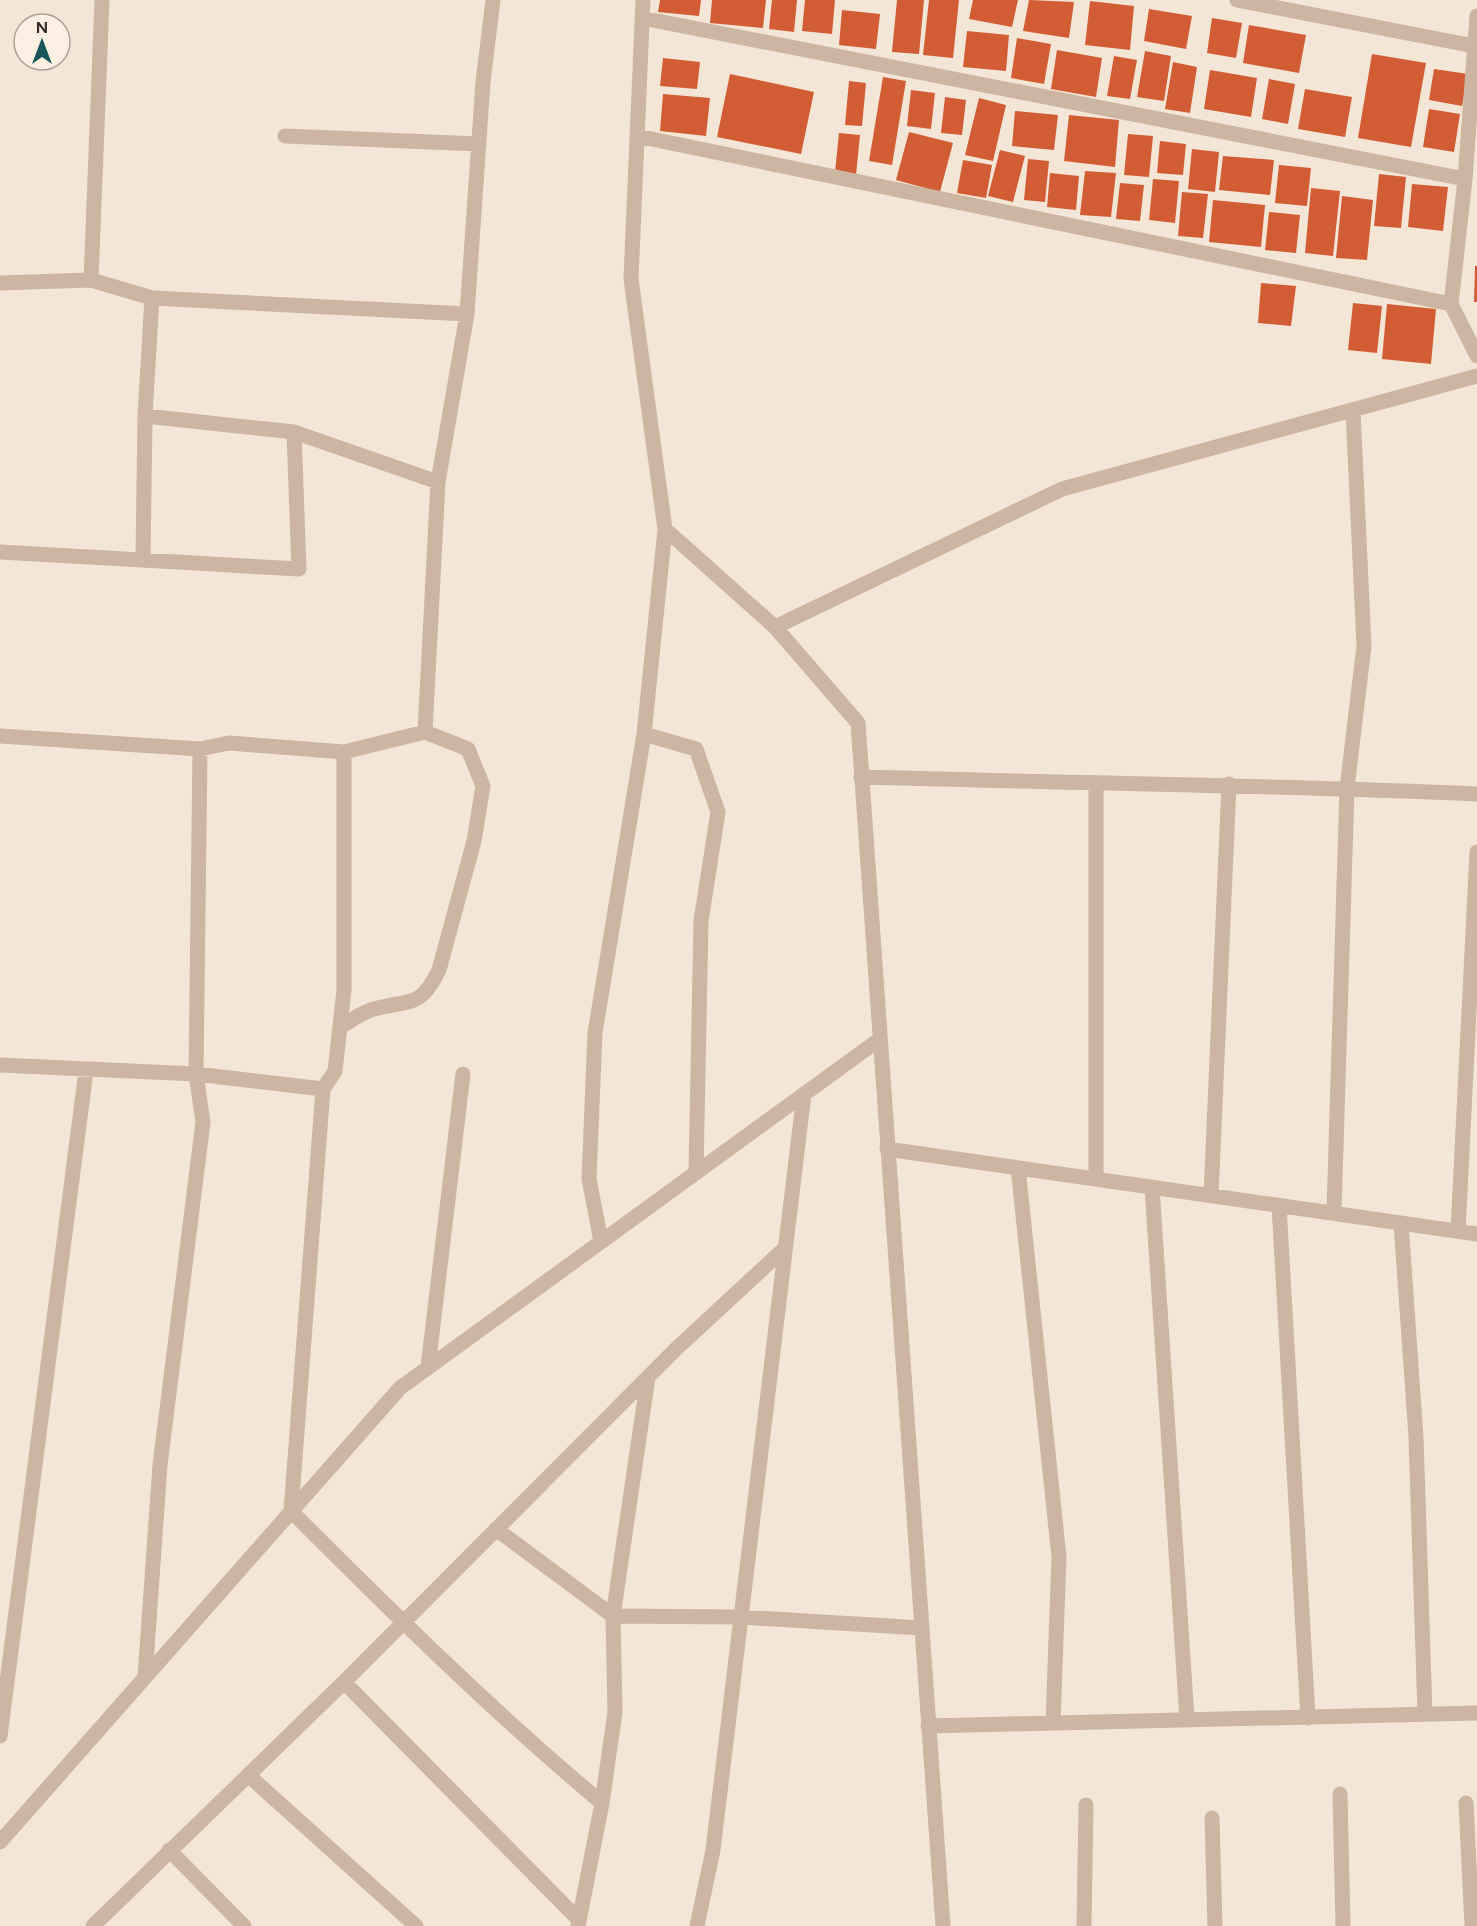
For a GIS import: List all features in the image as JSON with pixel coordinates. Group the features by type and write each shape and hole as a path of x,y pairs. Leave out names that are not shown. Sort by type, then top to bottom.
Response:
{"street":[{"path":"91,280 102,0"},
{"path":"425,732 438,483 467,314 479,144 493,0"},
{"path":"601,1241 589,1179 595,1033 644,734 665,529 632,279 643,0"},
{"path":"1236,0 1474,46"},
{"path":"1477,16 1469,190 1451,304 1477,356"},
{"path":"642,18 1469,190"},
{"path":"285,136 479,144"},
{"path":"637,136 1451,304"},
{"path":"0,283 91,280 152,298 290,303 467,314"},
{"path":"143,560 145,416 152,298"},
{"path":"775,627 1062,489 1477,376"},
{"path":"1334,1212 1347,788 1364,646 1353,410"},
{"path":"145,416 294,432 438,483"},
{"path":"0,552 299,570 294,432"},
{"path":"665,529 775,627 858,723 943,1926"},
{"path":"0,736 200,749 229,743 344,752 425,732 468,749 483,786 474,841 439,970 431,987 416,1002 372,1010 340,1027"},
{"path":"644,734 696,749 718,812 701,921 696,1173"},
{"path":"145,1677 160,1465 203,1122 195,1074 200,749"},
{"path":"344,752 344,990 334,1071 323,1089 291,1511 402,1622 561,1768 603,1803"},
{"path":"861,777 1096,784 1228,784 1477,794"},
{"path":"1096,784 1096,1179"},
{"path":"1211,1196 1228,784"},
{"path":"1458,1231 1477,852"},
{"path":"0,1842 400,1388 880,1039"},
{"path":"0,1065 86,1071 195,1074 323,1089"},
{"path":"0,1736 86,1071"},
{"path":"428,1367 463,1074"},
{"path":"697,1926 713,1850 804,1094"},
{"path":"887,1149 1477,1234"},
{"path":"1018,1168 1059,1557 1053,1722"},
{"path":"1152,1187 1187,1719"},
{"path":"1279,1205 1308,1718"},
{"path":"1401,1222 1416,1437 1425,1714"},
{"path":"93,1926 344,1682 648,1377 785,1248"},
{"path":"578,1923 603,1803 615,1712 613,1616 648,1377"},
{"path":"496,1529 613,1616 741,1617 921,1628"},
{"path":"344,1682 578,1923"},
{"path":"928,1726 1477,1713"},
{"path":"248,1775 416,1926"},
{"path":"1340,1794 1343,1926"},
{"path":"1466,1803 1473,1926"},
{"path":"1084,1926 1086,1805"},
{"path":"1212,1818 1215,1926"},
{"path":"169,1850 244,1926"}],"building":[{"path":"660,0 701,0 699,16 658,12"},
{"path":"712,0 766,0 763,28 710,23"},
{"path":"772,0 797,0 794,32 769,29"},
{"path":"805,0 835,0 832,34 802,31"},
{"path":"897,0 924,0 919,54 892,52"},
{"path":"929,0 959,0 953,58 923,55"},
{"path":"973,0 1018,0 1012,27 969,19"},
{"path":"1029,0 1074,2 1069,38 1023,31"},
{"path":"1090,1 1134,6 1130,50 1085,45"},
{"path":"1149,9 1192,16 1186,49 1144,41"},
{"path":"842,10 880,14 876,49 839,45"},
{"path":"1212,18 1242,23 1236,58 1207,53"},
{"path":"1249,25 1306,35 1299,73 1243,63"},
{"path":"967,31 1009,35 1006,71 963,67"},
{"path":"1017,38 1051,44 1044,84 1011,78"},
{"path":"1057,50 1102,58 1096,97 1051,89"},
{"path":"1145,51 1171,56 1164,101 1137,97"},
{"path":"1372,54 1426,63 1411,147 1358,138"},
{"path":"1114,56 1137,60 1130,99 1107,96"},
{"path":"663,58 700,62 697,89 660,86"},
{"path":"1173,62 1197,67 1190,113 1165,109"},
{"path":"1434,69 1468,74 1462,106 1429,100"},
{"path":"1210,70 1257,78 1251,117 1204,109"},
{"path":"730,74 814,92 801,154 717,137"},
{"path":"883,77 906,81 892,165 869,161"},
{"path":"1269,79 1295,84 1288,124 1262,119"},
{"path":"849,81 866,83 862,126 845,125"},
{"path":"1305,89 1352,97 1345,137 1298,129"},
{"path":"911,90 935,93 931,129 907,126"},
{"path":"663,94 710,98 706,136 660,131"},
{"path":"945,97 966,100 962,135 941,133"},
{"path":"979,98 1006,105 993,161 965,155"},
{"path":"1429,109 1460,114 1454,152 1423,147"},
{"path":"1015,111 1058,115 1054,150 1012,146"},
{"path":"1069,115 1119,120 1115,167 1064,161"},
{"path":"909,132 953,143 940,192 896,180"},
{"path":"839,133 860,135 856,175 835,172"},
{"path":"1128,134 1153,136 1149,177 1124,175"},
{"path":"1160,141 1186,144 1183,175 1157,173"},
{"path":"1192,149 1219,152 1215,192 1188,189"},
{"path":"1000,150 1025,156 1013,202 988,196"},
{"path":"1223,156 1274,160 1270,195 1219,190"},
{"path":"1028,159 1049,161 1045,202 1024,200"},
{"path":"963,160 992,165 986,198 957,193"},
{"path":"1279,165 1311,168 1307,206 1275,203"},
{"path":"1085,171 1116,173 1111,217 1080,215"},
{"path":"1050,173 1079,176 1076,210 1047,207"},
{"path":"1379,174 1406,177 1401,228 1374,226"},
{"path":"1153,179 1179,181 1175,223 1149,220"},
{"path":"1120,183 1144,185 1140,221 1116,219"},
{"path":"1412,184 1448,187 1443,231 1408,227"},
{"path":"1311,188 1340,191 1333,256 1305,253"},
{"path":"1182,192 1208,194 1203,238 1178,236"},
{"path":"1342,196 1373,200 1367,260 1336,258"},
{"path":"1213,200 1265,205 1261,247 1209,242"},
{"path":"1269,212 1300,215 1296,253 1265,250"},
{"path":"1475,266 1477,266 1477,302 1474,302"},
{"path":"1261,283 1296,286 1291,326 1258,323"},
{"path":"1353,303 1382,306 1377,353 1348,350"},
{"path":"1387,304 1436,309 1431,364 1382,359"}]}
